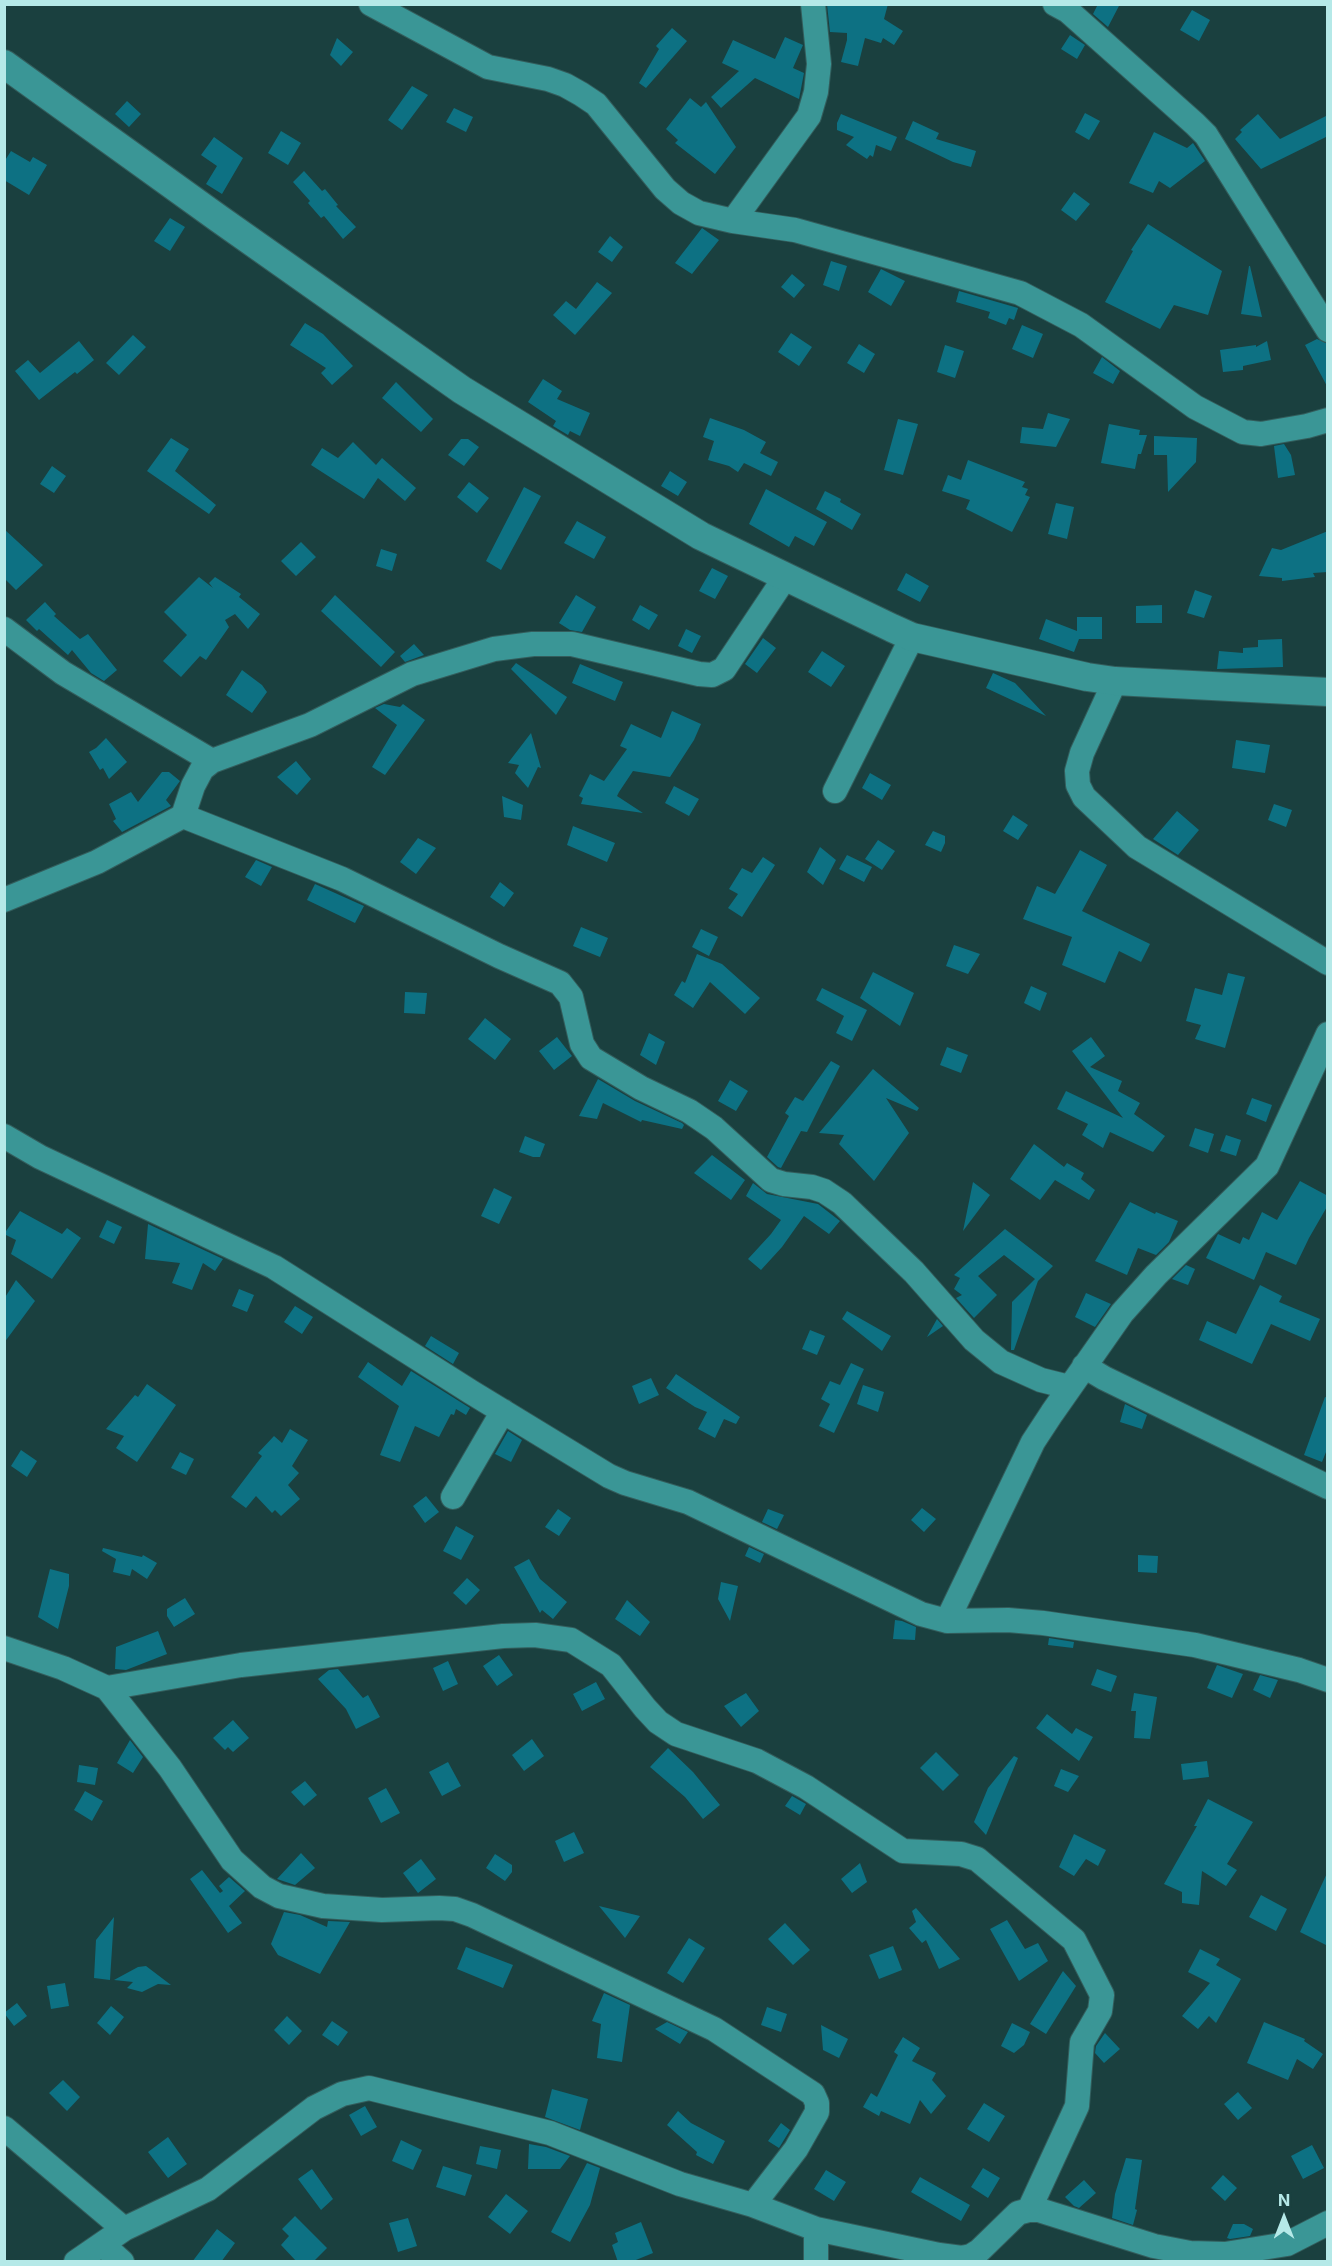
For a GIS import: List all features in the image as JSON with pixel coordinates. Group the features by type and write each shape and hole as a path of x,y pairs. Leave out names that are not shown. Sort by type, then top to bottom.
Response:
{"street":[{"path":"371,4 488,67 548,79 581,94 596,104 658,180 681,203 699,213 733,221 795,230 1020,293 1081,325 1195,407 1243,432 1261,434 1328,420"},
{"path":"733,221 809,116 816,92 819,64 813,4"},
{"path":"1055,4 1068,11 1206,135 1328,330"},
{"path":"4,64 462,390 701,536 912,637 1087,677 1115,681 1328,692"},
{"path":"4,900 97,862 183,816 193,786 202,769 212,761 310,725 412,674 494,650 533,644 572,644 699,674 712,675 724,669 786,576"},
{"path":"4,629 63,673 212,761"},
{"path":"835,791 912,637"},
{"path":"1115,681 1082,753 1077,771 1078,785 1084,796 1137,847 1328,963"},
{"path":"183,816 342,879 499,956 560,983 571,997 582,1044 591,1058 642,1088 689,1111 714,1128 771,1180 812,1187 824,1191 842,1203 914,1272 974,1340 1002,1362 1041,1380 1069,1387"},
{"path":"947,1621 1034,1442 1069,1387 1122,1313 1156,1275 1267,1166 1328,1034"},
{"path":"4,1136 40,1157 274,1267 609,1476 633,1486 688,1502 921,1614 947,1621 1008,1620 1044,1623 1195,1645 1299,1670 1328,1680"},
{"path":"1084,1365 1104,1378 1328,1487"},
{"path":"453,1497 503,1411"},
{"path":"107,1688 241,1665 503,1636 535,1635 571,1640 610,1665 658,1722 676,1734 767,1766 806,1787 903,1851 961,1854 977,1859 1074,1940 1102,1995 1100,2011 1082,2042 1077,2106 1029,2210"},
{"path":"4,1648 63,1668 107,1688 170,1768 232,1860 261,1887 279,1896 323,1906 382,1910 447,1908 472,1915 714,2029 813,2094 817,2103 817,2112 796,2149 753,2205"},
{"path":"76,2262 124,2229 208,2189 314,2108 342,2094 369,2088 550,2133 680,2184 753,2205 816,2229 963,2260 979,2251 1018,2213 1029,2210 1039,2210 1154,2246 1190,2253 1224,2254 1287,2244 1328,2223"},
{"path":"4,2128 124,2229"},
{"path":"816,2229 816,2262"},
{"path":"103,2245 122,2262"}],"building":[{"path":"827,4 888,4 884,19 903,31 894,45 883,38 881,43 865,38 858,66 841,62 847,33 830,32"},
{"path":"1098,4 1120,4 1108,27 1093,14"},
{"path":"1192,10 1210,20 1199,41 1180,30"},
{"path":"672,28 687,41 646,88 639,83 659,49 656,46"},
{"path":"1070,35 1085,45 1077,59 1061,49"},
{"path":"785,37 803,45 793,68 804,73 799,99 755,78 721,108 711,97 739,71 722,63 733,40 775,59"},
{"path":"337,38 353,52 341,66 330,55"},
{"path":"412,86 428,95 402,130 388,120"},
{"path":"690,98 701,107 706,102 736,147 715,174 675,143 678,140 666,129"},
{"path":"127,101 141,114 129,127 115,114"},
{"path":"454,108 473,117 466,132 446,122"},
{"path":"1085,113 1100,121 1089,140 1075,132"},
{"path":"841,114 897,137 891,151 876,145 873,157 870,155 867,159 846,145 854,137 837,130"},
{"path":"1258,114 1280,139 1328,115 1328,136 1261,169 1235,139 1242,132 1240,130"},
{"path":"913,121 939,133 936,139 976,151 971,167 953,162 905,139"},
{"path":"281,131 301,143 288,165 268,153"},
{"path":"1154,132 1187,148 1193,143 1205,161 1170,188 1159,181 1153,193 1129,183"},
{"path":"214,137 243,158 222,194 206,184 217,166 201,155"},
{"path":"11,151 30,162 33,157 47,165 29,195 4,180 4,162"},
{"path":"304,171 322,191 325,189 338,205 336,206 356,227 343,239 324,216 321,218 293,182"},
{"path":"1074,192 1090,204 1076,221 1061,210"},
{"path":"170,218 185,227 170,251 154,241"},
{"path":"1148,224 1222,271 1208,315 1174,305 1160,329 1105,302 1133,251 1131,250"},
{"path":"702,228 719,240 692,274 675,263"},
{"path":"610,236 623,247 612,262 598,252"},
{"path":"831,261 847,266 839,291 823,285"},
{"path":"1250,266 1262,317 1241,314"},
{"path":"881,269 905,281 891,306 868,292"},
{"path":"792,274 805,285 794,298 781,287"},
{"path":"597,282 612,293 575,335 553,315 566,301 576,309"},
{"path":"959,291 1018,308 1014,320 1009,318 1006,325 988,318 990,312 956,302"},
{"path":"305,323 323,334 353,366 332,385 321,373 326,368 290,345"},
{"path":"1022,325 1043,334 1033,358 1012,349"},
{"path":"791,333 812,347 799,366 778,352"},
{"path":"133,335 146,347 119,375 106,363"},
{"path":"1317,339 1328,344 1328,388 1305,345"},
{"path":"79,341 94,360 39,400 15,371 28,360 40,373"},
{"path":"1267,341 1271,360 1243,366 1243,370 1223,372 1220,350 1256,345 1256,347"},
{"path":"859,344 875,354 864,373 847,363"},
{"path":"945,345 964,351 955,378 937,372"},
{"path":"1102,357 1120,371 1113,384 1093,373"},
{"path":"543,379 562,391 557,399 590,413 580,436 570,431 568,435 553,426 556,421 528,402"},
{"path":"396,382 433,419 421,432 382,398"},
{"path":"1048,413 1070,419 1056,447 1020,443 1022,427 1043,429"},
{"path":"710,418 744,430 766,442 760,453 778,462 771,476 744,463 738,472 729,466 708,460 714,441 703,437"},
{"path":"898,419 918,424 903,475 884,470"},
{"path":"1109,424 1140,430 1139,435 1147,435 1141,454 1138,454 1135,469 1101,463"},
{"path":"1154,436 1197,438 1196,462 1168,492 1167,455 1154,455"},
{"path":"171,438 189,449 175,471 216,505 209,514 147,471"},
{"path":"461,439 468,439 479,447 464,466 448,455"},
{"path":"353,442 376,465 382,458 416,488 405,501 378,478 364,499 311,465 322,448 338,458"},
{"path":"1284,444 1291,455 1295,475 1278,478 1274,446"},
{"path":"968,460 1025,482 1022,487 1028,489 1025,495 1030,497 1012,532 966,509 970,500 942,491 948,475 961,480"},
{"path":"52,466 66,476 54,493 40,484"},
{"path":"670,471 687,482 678,496 661,486"},
{"path":"469,482 489,498 477,513 457,497"},
{"path":"524,487 541,496 501,570 486,561"},
{"path":"766,489 827,522 814,546 795,536 789,547 749,524"},
{"path":"825,491 841,499 840,502 861,514 852,530 816,509"},
{"path":"1056,503 1074,507 1067,539 1048,534"},
{"path":"577,521 606,537 594,559 564,543"},
{"path":"4,529 43,565 16,590 4,578"},
{"path":"1328,531 1328,572 1313,573 1315,577 1282,581 1282,578 1259,576 1272,548 1281,550"},
{"path":"301,542 316,557 296,576 281,561"},
{"path":"381,549 397,554 392,571 376,566"},
{"path":"712,568 728,576 715,599 699,591"},
{"path":"906,573 929,586 920,602 897,590"},
{"path":"199,577 213,588 209,583 215,577 241,594 239,597 260,614 248,629 235,614 225,620 229,627 206,660 200,656 181,677 163,661 187,635 164,612"},
{"path":"1195,590 1212,596 1204,618 1187,613"},
{"path":"335,595 395,652 381,667 321,611"},
{"path":"576,595 596,607 582,632 570,630 559,623"},
{"path":"45,602 56,614 54,616 80,639 88,634 117,670 104,681 91,673 72,650 68,655 39,629 37,631 26,620"},
{"path":"640,605 658,615 649,630 632,620"},
{"path":"1162,605 1162,623 1136,623 1136,606"},
{"path":"1077,617 1102,617 1102,639 1079,639 1074,652 1039,639 1046,619 1077,631"},
{"path":"686,629 701,636 692,653 678,646"},
{"path":"763,638 776,648 757,673 745,664"},
{"path":"1282,639 1283,667 1217,669 1219,651 1243,653 1243,648 1258,647 1258,640"},
{"path":"414,644 424,655 405,662 400,656"},
{"path":"822,651 845,666 831,687 808,672"},
{"path":"516,663 567,697 556,715 511,669"},
{"path":"580,664 623,682 615,701 572,683"},
{"path":"242,670 262,685 267,692 252,713 226,695"},
{"path":"993,673 1015,683 1046,716 986,688"},
{"path":"384,704 400,707 403,704 425,720 385,775 372,767 397,725 375,708"},
{"path":"672,711 701,724 694,740 670,777 633,771 619,792 617,796 643,813 581,804 583,798 579,796 590,774 604,781 627,749 620,746 631,724 661,738"},
{"path":"531,733 541,768 538,767 528,788 515,773 519,765 508,763"},
{"path":"106,738 127,762 109,779 103,768 100,770 89,752"},
{"path":"1236,740 1270,745 1265,773 1232,768"},
{"path":"296,761 311,779 297,795 277,777"},
{"path":"162,772 169,772 180,781 166,800 171,806 122,832 113,821 116,819 109,804 131,792 138,802"},
{"path":"870,773 891,785 882,800 862,788"},
{"path":"674,786 699,799 689,816 665,803"},
{"path":"502,796 523,805 521,820 504,817"},
{"path":"1274,804 1292,810 1286,827 1268,820"},
{"path":"1177,811 1199,830 1178,855 1153,839"},
{"path":"1013,815 1028,825 1018,840 1003,831"},
{"path":"573,826 615,843 607,862 567,845"},
{"path":"933,831 945,836 941,852 925,845"},
{"path":"418,838 436,848 416,874 400,862"},
{"path":"878,840 895,851 882,870 865,859"},
{"path":"820,847 836,860 823,885 807,872"},
{"path":"1080,850 1107,865 1082,911 1150,944 1141,962 1119,951 1105,983 1062,965 1072,937 1023,919 1037,886 1055,894"},
{"path":"847,855 872,867 864,882 839,869"},
{"path":"763,857 775,865 742,917 728,908 738,894 729,889 742,868 752,873"},
{"path":"256,860 272,867 261,886 245,877"},
{"path":"500,882 514,893 504,907 490,897"},
{"path":"315,884 364,906 355,923 307,900"},
{"path":"581,927 608,938 600,957 573,946"},
{"path":"701,929 718,937 709,956 692,947"},
{"path":"954,945 980,954 968,974 946,966"},
{"path":"697,954 722,964 760,998 745,1014 710,982 693,1008 674,995 682,981 685,983"},
{"path":"873,972 914,993 900,1026 860,998"},
{"path":"1228,973 1245,977 1225,1048 1195,1039 1201,1025 1186,1021 1195,988 1222,995"},
{"path":"1031,986 1047,993 1040,1011 1024,1003"},
{"path":"822,988 867,1010 852,1041 836,1033 844,1016 816,1000"},
{"path":"405,992 427,993 425,1014 404,1013"},
{"path":"485,1018 511,1039 495,1060 468,1039"},
{"path":"649,1033 665,1042 656,1065 640,1055"},
{"path":"557,1037 572,1056 554,1070 539,1051"},
{"path":"1091,1037 1105,1056 1090,1067 1122,1081 1118,1091 1140,1103 1134,1114 1165,1136 1153,1152 1110,1132 1103,1148 1082,1135 1088,1124 1057,1109 1066,1091 1123,1118 1072,1051"},
{"path":"947,1047 968,1055 961,1073 940,1065"},
{"path":"831,1061 840,1066 807,1132 801,1131 781,1168 778,1167 767,1157 789,1116 785,1113 795,1097 803,1101"},
{"path":"873,1069 919,1108 917,1111 886,1098 909,1133 874,1181 839,1144 844,1135 819,1133"},
{"path":"598,1079 635,1101 682,1123 684,1125 682,1129 642,1120 641,1122 603,1103 597,1119 579,1116"},
{"path":"730,1080 748,1091 736,1111 718,1101"},
{"path":"1252,1098 1272,1105 1266,1122 1246,1114"},
{"path":"1195,1128 1214,1134 1208,1153 1189,1146"},
{"path":"1226,1135 1241,1140 1236,1156 1220,1151"},
{"path":"525,1136 545,1144 540,1157 519,1152"},
{"path":"1034,1144 1064,1167 1067,1163 1084,1173 1081,1179 1095,1190 1089,1200 1055,1180 1040,1200 1010,1179"},
{"path":"712,1155 745,1180 731,1200 694,1173"},
{"path":"1300,1181 1328,1196 1328,1205 1296,1265 1266,1252 1254,1280 1206,1258 1218,1234 1240,1244 1243,1237 1249,1240 1262,1212 1277,1220"},
{"path":"973,1182 990,1195 963,1231"},
{"path":"753,1183 767,1194 818,1204 840,1221 829,1234 804,1216 782,1247 761,1270 748,1259 781,1220 746,1196"},
{"path":"494,1188 512,1197 499,1224 481,1216"},
{"path":"1130,1202 1155,1214 1156,1212 1178,1221 1169,1242 1156,1255 1138,1248 1127,1275 1095,1261"},
{"path":"20,1211 62,1234 67,1228 81,1238 52,1279 11,1254 16,1240 4,1234"},
{"path":"107,1220 122,1227 114,1244 99,1237"},
{"path":"148,1224 223,1259 215,1271 203,1263 192,1290 172,1283 180,1263 145,1259"},
{"path":"1005,1229 1053,1266 1038,1281 1014,1350 1011,1350 1012,1302 1035,1279 1004,1255 978,1276 997,1295 974,1318 956,1298 962,1295 954,1289 960,1278 954,1275"},
{"path":"1186,1265 1195,1269 1188,1285 1172,1279"},
{"path":"16,1280 35,1301 4,1343 4,1299"},
{"path":"1260,1285 1282,1296 1279,1302 1320,1319 1310,1341 1271,1324 1252,1364 1199,1340 1207,1321 1236,1334"},
{"path":"239,1289 254,1295 247,1312 232,1306"},
{"path":"1086,1293 1111,1304 1095,1327 1075,1317"},
{"path":"295,1306 313,1317 302,1334 284,1322"},
{"path":"847,1311 891,1336 882,1351 842,1319"},
{"path":"937,1319 943,1326 927,1337"},
{"path":"810,1330 825,1336 817,1355 802,1349"},
{"path":"431,1336 459,1353 453,1364 425,1346"},
{"path":"368,1362 402,1386 411,1371 470,1408 466,1415 456,1409 439,1437 415,1426 400,1462 380,1455 399,1406 358,1377"},
{"path":"851,1363 864,1369 834,1433 819,1426 830,1404 821,1399 830,1381 840,1385"},
{"path":"676,1374 740,1417 736,1424 724,1419 715,1438 698,1429 707,1412 666,1388"},
{"path":"651,1378 659,1395 639,1404 632,1386"},
{"path":"147,1384 176,1405 137,1462 116,1448 124,1436 106,1429 135,1395 138,1397"},
{"path":"863,1385 884,1392 878,1412 857,1404"},
{"path":"1325,1397 1328,1398 1328,1447 1322,1462 1304,1455"},
{"path":"1125,1404 1147,1415 1142,1429 1120,1422"},
{"path":"290,1429 308,1440 292,1466 299,1473 288,1485 300,1499 281,1516 275,1510 272,1513 256,1496 246,1508 231,1497 262,1456 258,1453 274,1436 282,1443"},
{"path":"508,1431 522,1440 511,1462 495,1454"},
{"path":"21,1450 37,1461 27,1477 11,1466"},
{"path":"180,1452 194,1459 186,1475 171,1468"},
{"path":"426,1496 439,1512 425,1523 413,1506"},
{"path":"922,1508 936,1519 924,1532 911,1520"},
{"path":"558,1509 571,1518 559,1536 545,1527"},
{"path":"768,1509 784,1515 777,1529 762,1522"},
{"path":"456,1526 474,1536 461,1560 443,1551"},
{"path":"749,1547 764,1554 760,1563 745,1556"},
{"path":"103,1548 142,1557 143,1555 157,1563 147,1579 132,1569 130,1576 113,1572 116,1559 102,1551"},
{"path":"1138,1555 1158,1556 1157,1573 1138,1572"},
{"path":"529,1559 540,1579 567,1602 553,1619 542,1610 540,1613 514,1567"},
{"path":"50,1569 69,1574 69,1586 58,1629 38,1617"},
{"path":"467,1578 480,1590 466,1605 453,1593"},
{"path":"721,1582 738,1586 730,1621 718,1599"},
{"path":"185,1598 195,1614 174,1627 167,1616 167,1609"},
{"path":"627,1600 650,1622 640,1636 615,1619"},
{"path":"895,1620 916,1627 915,1640 893,1639"},
{"path":"158,1631 167,1654 126,1670 115,1669 116,1647"},
{"path":"1049,1638 1074,1642 1073,1648 1048,1645"},
{"path":"499,1655 513,1675 497,1686 483,1666"},
{"path":"448,1661 458,1684 443,1691 433,1668"},
{"path":"1217,1665 1243,1674 1232,1698 1207,1688"},
{"path":"338,1669 363,1698 368,1695 380,1717 356,1729 346,1709 318,1679 329,1670"},
{"path":"1097,1669 1117,1676 1111,1692 1091,1685"},
{"path":"1260,1675 1278,1680 1270,1698 1253,1690"},
{"path":"596,1682 605,1699 582,1711 573,1694"},
{"path":"746,1693 759,1711 741,1727 724,1706"},
{"path":"1134,1693 1157,1697 1150,1739 1134,1738 1136,1711 1131,1711"},
{"path":"1047,1714 1072,1734 1076,1728 1093,1737 1079,1761 1036,1728"},
{"path":"233,1720 249,1738 233,1752 228,1747 225,1750 213,1738"},
{"path":"532,1739 544,1756 524,1771 512,1755"},
{"path":"130,1740 143,1757 133,1773 117,1763"},
{"path":"668,1748 693,1772 720,1805 703,1819 685,1797 650,1767"},
{"path":"936,1752 959,1775 943,1791 920,1768"},
{"path":"1014,1756 1018,1758 986,1835 974,1822 988,1788"},
{"path":"1207,1761 1209,1777 1183,1780 1181,1764"},
{"path":"448,1762 461,1786 442,1796 429,1772"},
{"path":"79,1765 98,1768 95,1785 77,1782"},
{"path":"1061,1769 1079,1776 1068,1792 1054,1786"},
{"path":"305,1781 317,1795 304,1806 291,1792"},
{"path":"386,1788 400,1813 381,1823 368,1798"},
{"path":"85,1791 103,1801 92,1821 74,1810"},
{"path":"792,1796 806,1804 800,1815 785,1806"},
{"path":"1208,1799 1253,1822 1227,1864 1237,1870 1226,1886 1202,1871 1199,1905 1182,1903 1182,1892 1164,1884 1197,1826 1194,1826"},
{"path":"574,1832 584,1853 564,1862 555,1841"},
{"path":"1074,1834 1106,1850 1098,1866 1086,1859 1074,1876 1059,1867"},
{"path":"301,1853 315,1868 295,1885 277,1879"},
{"path":"495,1854 512,1865 512,1872 505,1881 486,1868"},
{"path":"421,1859 436,1879 418,1893 403,1873"},
{"path":"860,1863 867,1882 852,1893 841,1879"},
{"path":"202,1870 220,1893 223,1891 219,1886 229,1877 245,1891 229,1906 242,1923 228,1933 190,1879"},
{"path":"1328,1871 1328,1946 1300,1932"},
{"path":"1261,1895 1287,1909 1276,1931 1249,1917"},
{"path":"599,1906 640,1916 625,1938"},
{"path":"916,1908 960,1959 939,1969 926,1940 922,1943 909,1928 916,1922 912,1911"},
{"path":"284,1912 300,1915 327,1927 328,1921 350,1922 320,1974 278,1955 271,1944"},
{"path":"114,1917 110,1980 94,1978 96,1940"},
{"path":"1007,1920 1025,1949 1038,1943 1048,1961 1019,1981 990,1929"},
{"path":"785,1923 810,1950 793,1965 768,1939"},
{"path":"689,1938 705,1948 683,1983 667,1973"},
{"path":"893,1946 902,1970 879,1979 869,1955"},
{"path":"466,1947 513,1965 503,1988 457,1969"},
{"path":"1200,1949 1220,1959 1216,1965 1241,1979 1216,2023 1209,2016 1198,2029 1182,2016 1210,1983 1188,1972"},
{"path":"146,1966 171,1985 158,1984 142,1992 127,1988 133,1982 114,1980 138,1967"},
{"path":"1063,1971 1076,1986 1046,2034 1030,2024"},
{"path":"65,1983 69,2006 51,2009 47,1986"},
{"path":"604,1993 630,2005 622,2062 597,2058 601,2024 592,2021"},
{"path":"17,2003 27,2016 14,2026 4,2013"},
{"path":"111,2006 124,2017 110,2035 97,2023"},
{"path":"767,2007 787,2014 781,2032 761,2025"},
{"path":"287,2016 302,2031 289,2045 274,2030"},
{"path":"332,2021 348,2032 338,2046 322,2035"},
{"path":"667,2022 688,2032 680,2044 655,2029"},
{"path":"1264,2022 1305,2039 1304,2041 1323,2054 1313,2069 1297,2059 1288,2080 1247,2063"},
{"path":"1012,2023 1030,2032 1024,2045 1014,2053 1001,2046"},
{"path":"821,2025 848,2039 839,2058 823,2050"},
{"path":"1105,2033 1120,2049 1104,2063 1095,2053 1096,2046"},
{"path":"903,2037 920,2048 912,2061 936,2073 932,2080 946,2096 931,2114 920,2100 910,2124 881,2111 879,2116 863,2107 871,2093 877,2097 898,2055 894,2052"},
{"path":"63,2080 80,2097 67,2111 49,2093"},
{"path":"552,2089 588,2099 580,2130 545,2117"},
{"path":"1238,2092 1252,2108 1238,2120 1224,2104"},
{"path":"984,2103 1005,2116 989,2142 967,2129"},
{"path":"365,2106 377,2127 361,2136 349,2115"},
{"path":"678,2111 691,2123 725,2141 713,2164 696,2155 697,2152 667,2125"},
{"path":"781,2123 790,2130 779,2148 768,2141"},
{"path":"168,2137 187,2164 168,2178 148,2152"},
{"path":"401,2140 422,2150 413,2170 392,2161"},
{"path":"529,2144 546,2147 570,2156 560,2169 528,2169"},
{"path":"1312,2145 1324,2168 1303,2179 1291,2156"},
{"path":"480,2146 501,2150 497,2169 476,2164"},
{"path":"1126,2158 1142,2160 1135,2209 1137,2210 1133,2225 1112,2218 1115,2194"},
{"path":"587,2163 600,2168 590,2205 570,2242 551,2232"},
{"path":"443,2166 472,2175 465,2196 436,2187"},
{"path":"983,2168 1000,2178 988,2198 971,2187"},
{"path":"312,2169 333,2199 321,2210 298,2179"},
{"path":"826,2170 846,2182 834,2201 814,2189"},
{"path":"1223,2175 1237,2188 1225,2201 1211,2188"},
{"path":"920,2177 970,2205 961,2221 911,2192"},
{"path":"1084,2180 1096,2193 1079,2208 1065,2197"},
{"path":"506,2194 528,2211 510,2234 488,2217"},
{"path":"295,2216 327,2248 313,2262 297,2262 281,2245 289,2236 282,2229"},
{"path":"408,2218 417,2246 398,2252 389,2223"},
{"path":"641,2222 653,2253 631,2262 618,2262 612,2245 618,2242 615,2233"},
{"path":"1233,2224 1244,2224 1253,2229 1250,2236 1227,2238"},
{"path":"217,2229 235,2243 221,2262 192,2262"}]}
